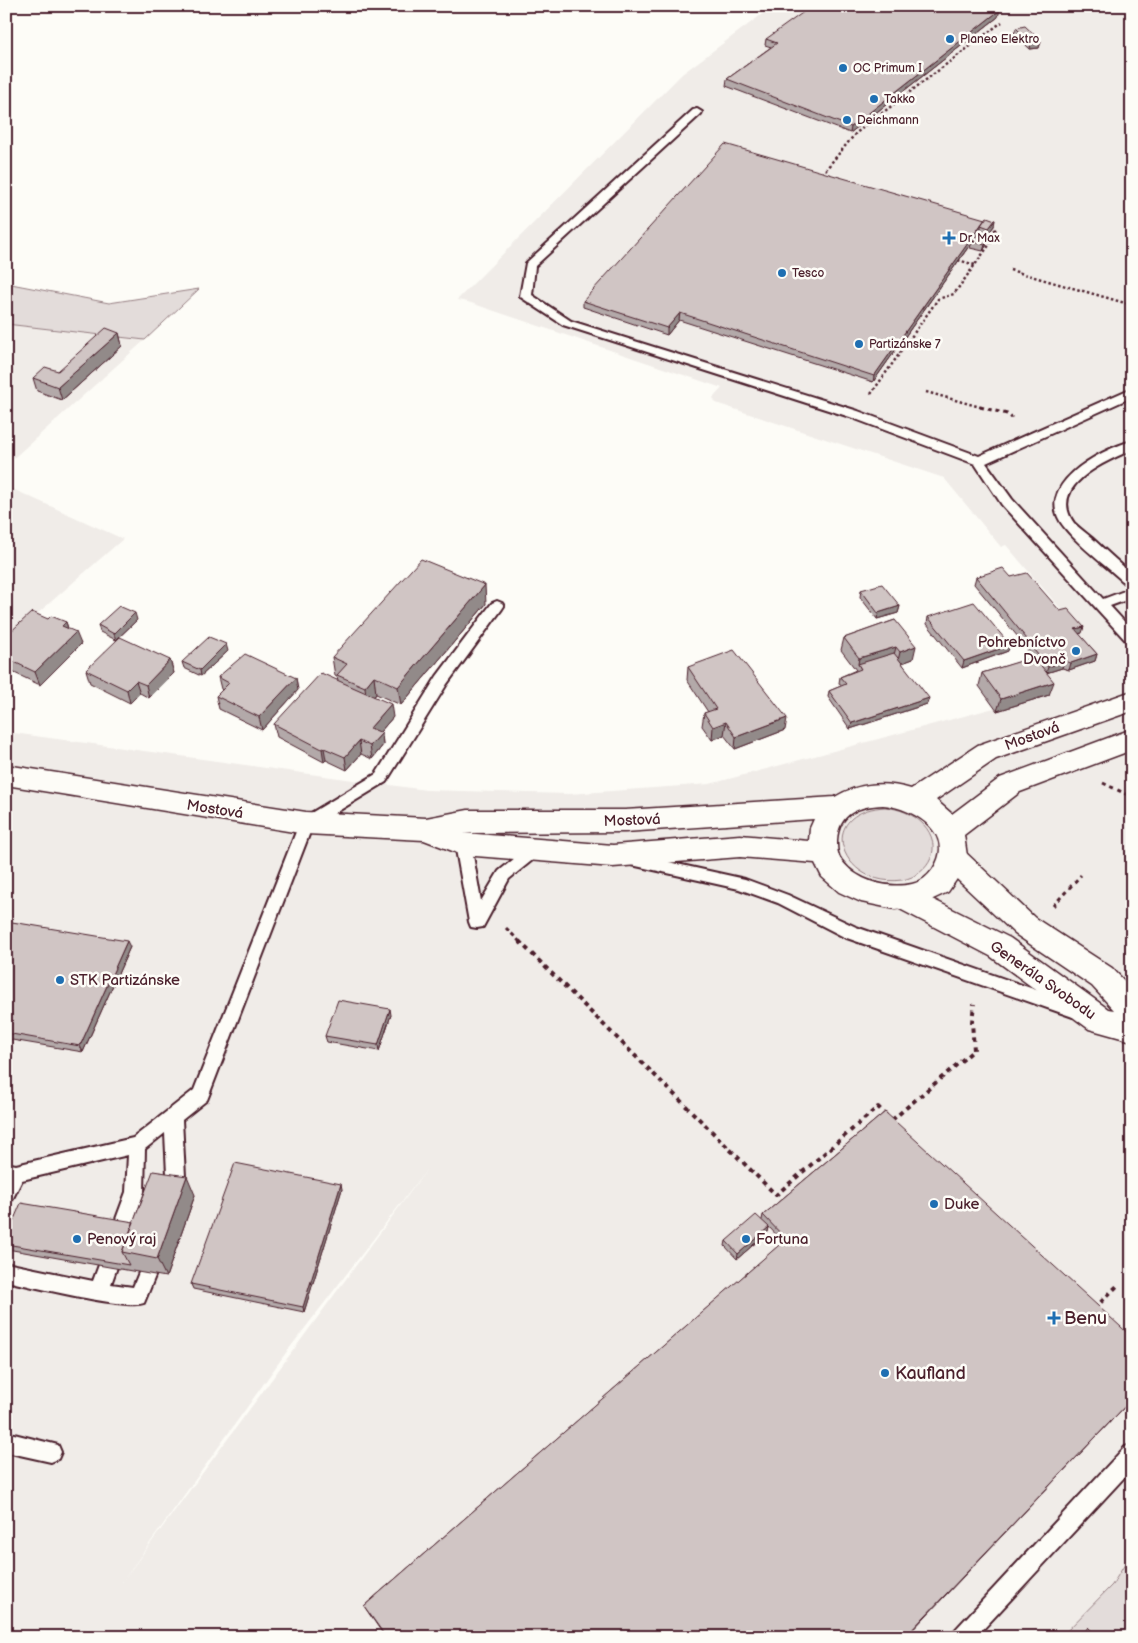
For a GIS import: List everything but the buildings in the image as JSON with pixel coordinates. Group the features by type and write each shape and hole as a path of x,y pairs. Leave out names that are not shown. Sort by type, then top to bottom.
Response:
{"main road":[{"name":"Mostová","path":"914,801 987,752 1132,701"},
{"path":"949,831 1010,784 1132,738"},
{"name":"Mostová","path":"6,775 306,823 426,829 468,821 625,821 838,808"},
{"path":"870,795 896,795 914,801 935,814 949,831 954,845 954,859 950,868 937,885 928,891 904,898 878,896 854,887 835,872 824,853 822,844 824,828 838,808 853,799 870,795"},
{"name":"Mostová","path":"426,829 463,844 613,856 740,846 824,853"},
{"path":"954,859 1025,926 1102,977 1132,1010"},
{"name":"Generála Svobodu","path":"904,898 1000,948 1100,1020 1132,1028"}],"lane":[{"path":"698,112 530,266 526,296 567,322 854,414 979,461 1007,502 1132,639"},
{"path":"979,461 1036,437 1132,392"},
{"path":"1132,445 1075,475 1064,491 1060,502 1062,515 1069,525 1132,582"},
{"path":"1100,604 1132,592"},
{"path":"6,1194 11,1172 137,1145 201,1095 306,823 381,778 442,680 497,606"},
{"path":"463,844 477,922 504,875 536,850"},
{"path":"613,856 740,883 783,899 850,932 1100,1020"},
{"path":"172,1210 178,1192 173,1117"},
{"path":"99,1290 135,1192 137,1145"},
{"path":"6,1272 138,1297 162,1237"},
{"path":"6,1442 51,1452"},
{"path":"962,1637 1132,1454"}],"path":[{"path":"821,175 856,133 1002,22"},
{"path":"868,397 883,379 938,298 954,294 996,234 994,224 984,221"},
{"path":"958,260 975,265"},
{"path":"1010,270 1132,305"},
{"path":"926,392 1007,414 1013,419"},
{"path":"1105,785 1132,797"},
{"path":"1049,911 1081,875"},
{"path":"502,924 776,1195 878,1107 899,1127"},
{"path":"892,1120 974,1050 972,1022 974,1001"},
{"path":"822,1156 826,1160"},
{"path":"1088,1300 1096,1307 1119,1284"}],"shaded area":[{"path":"773,6 1000,6 1006,8 1005,6 1132,6 1132,1553 1112,1585 1061,1637 96,1637 88,1628 82,1637 6,1637 6,732 426,790 569,794 710,784 994,708 979,686 1030,670 1066,615 1006,545 1001,547 944,478 716,403 713,398 722,388 468,302 457,300 682,74","holes":["428,1168 122,1582 285,1354"]},
{"path":"6,283 109,303 199,289 145,340 6,324"},
{"path":"6,324 145,340 6,465"},
{"path":"6,486 123,539 6,641"},
{"path":"885,807 900,810 919,820 933,841 931,858 920,872 912,877 902,880 881,880 864,873 851,862 844,849 842,835 848,822 862,812"},
{"path":"1132,1553 1132,1637 1061,1637 1112,1585"}],"place":[{"name":"Planeo Elektro","path":"950,39"},
{"name":"OC Primum I","path":"843,68"},
{"name":"Takko","path":"874,99"},
{"name":"Deichmann","path":"847,120"},
{"name":"Dr. Max","path":"949,238"},
{"name":"Tesco","path":"782,273"},
{"name":"Partizánske 7","path":"859,344"},
{"name":"Pohrebníctvo Dvonč","path":"1076,651"},
{"name":"STK Partizánske","path":"60,980"},
{"name":"Duke","path":"934,1204"},
{"name":"Penový raj","path":"77,1239"},
{"name":"Fortuna","path":"746,1239"},
{"name":"Benu","path":"1054,1318"},
{"name":"Kaufland","path":"885,1373"}]}
